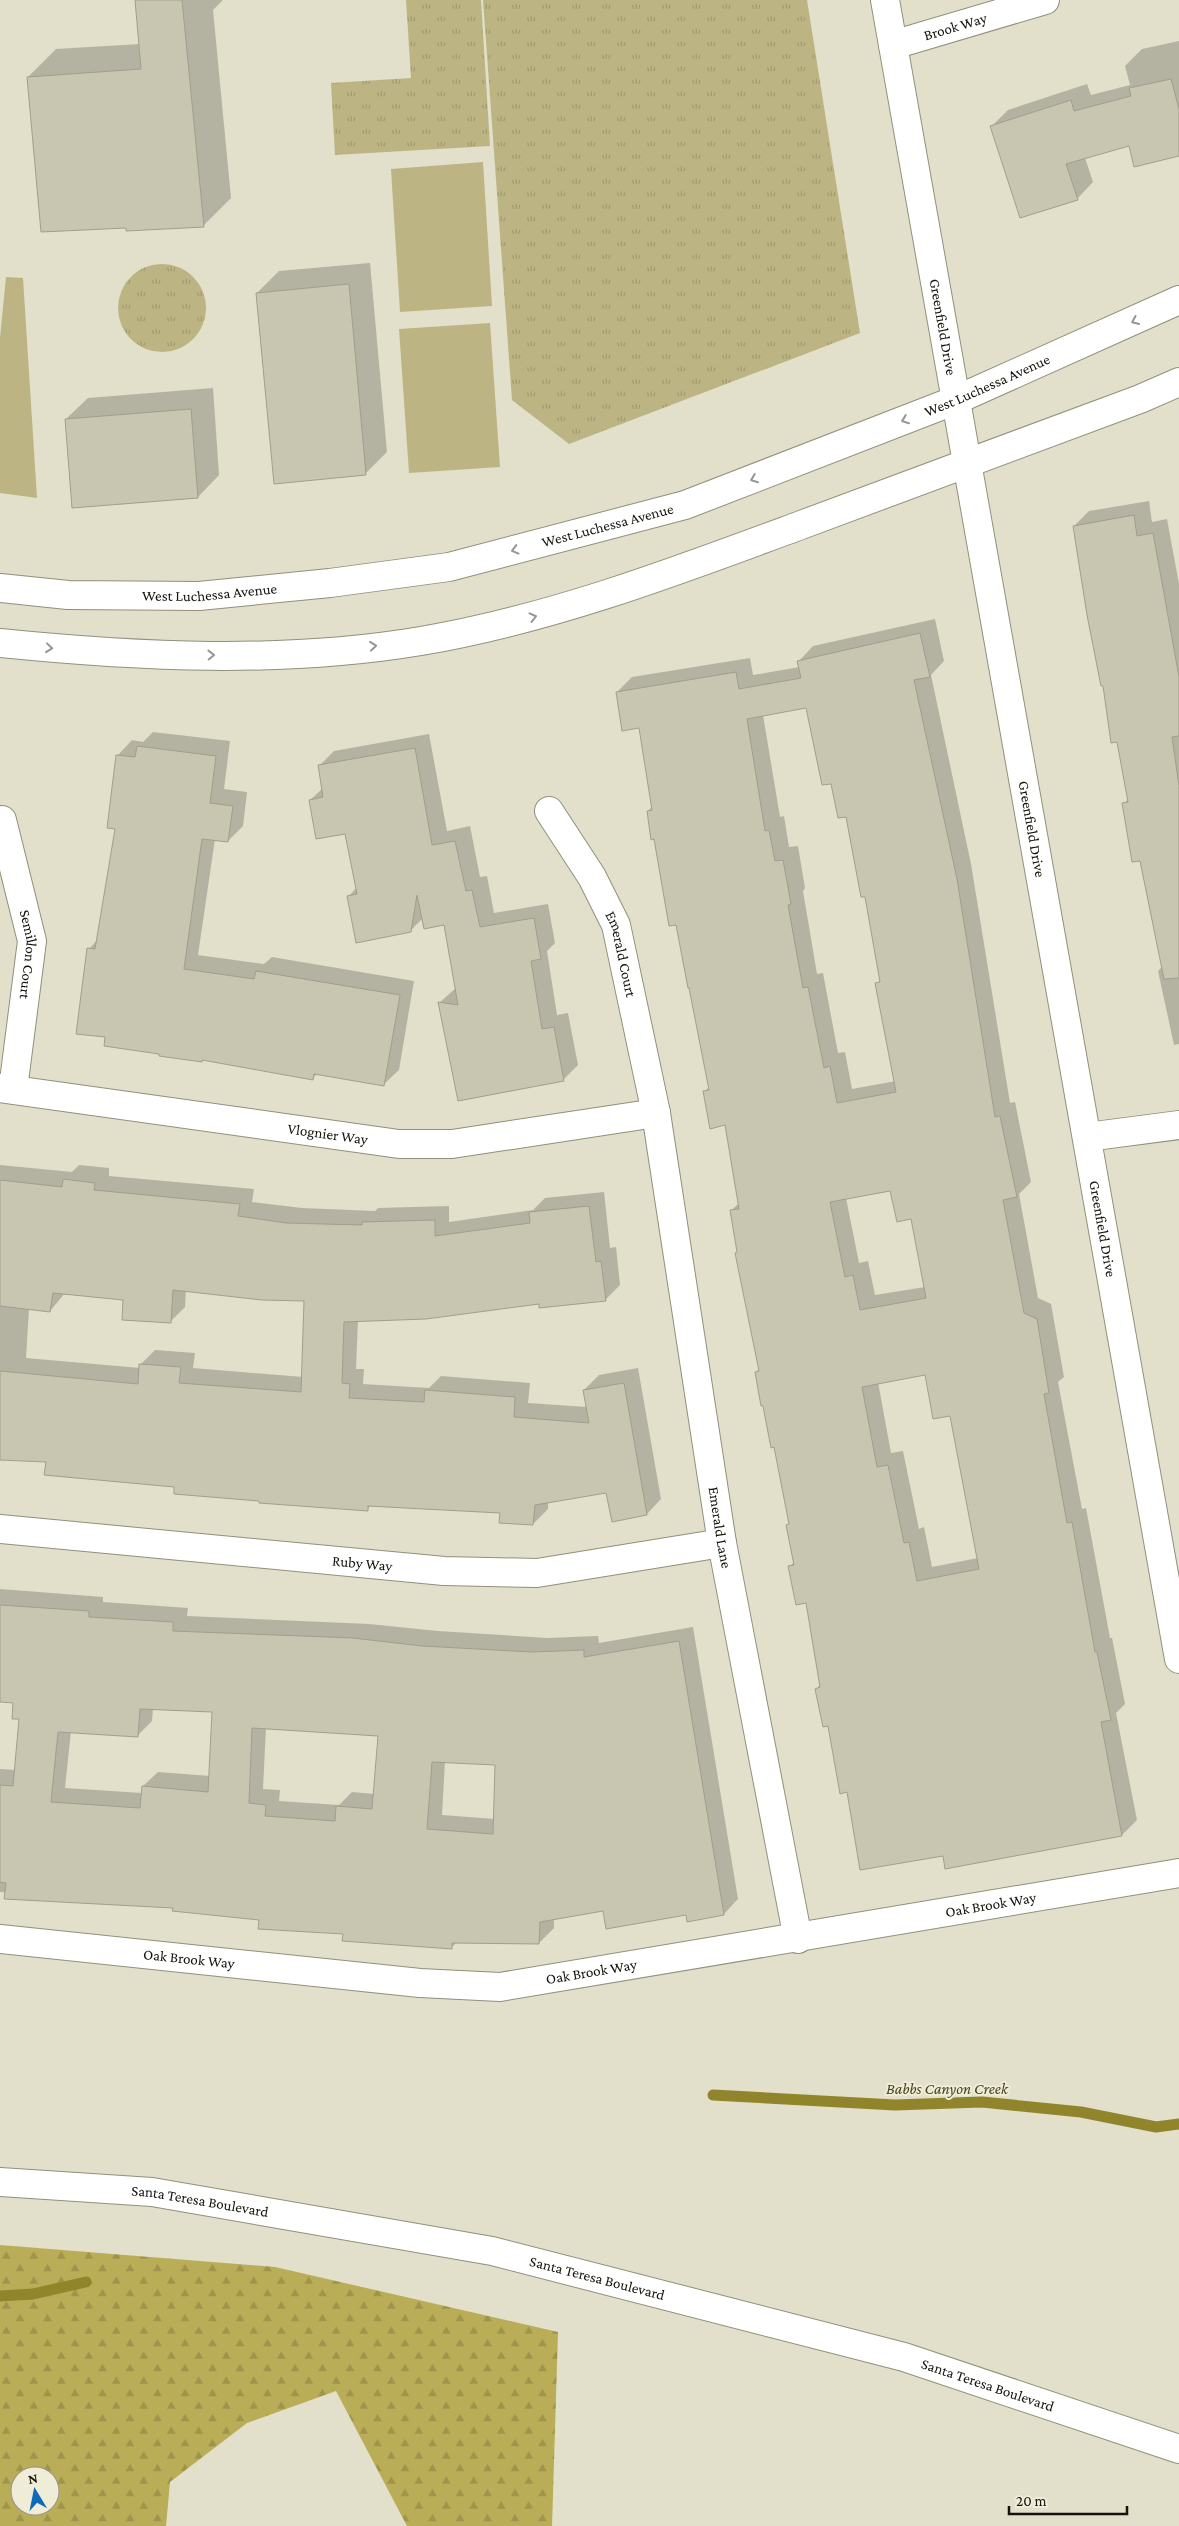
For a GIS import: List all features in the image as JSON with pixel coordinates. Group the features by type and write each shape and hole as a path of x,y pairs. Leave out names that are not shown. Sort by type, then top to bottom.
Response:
{"street":[{"name":"Greenfield Drive","path":"885,0 1179,1659"},
{"name":"Brook Way","path":"893,45 1045,0"},
{"name":"West Luchessa Avenue","path":"0,588 68,595 199,596 330,583 449,567 685,505 956,400 1179,300"},
{"path":"0,643 69,650 205,655 298,654 419,641 536,616 720,555 1140,399 1179,382"},
{"name":"Emerald Court","path":"549,812 592,877 616,925 656,1113"},
{"name":"Semillon Court","path":"2,820 32,941 6,1088"},
{"name":"Vlognier Way","path":"6,1088 399,1144 452,1144 656,1113"},
{"name":"Emerald Lane","path":"656,1113 722,1543 798,1939"},
{"path":"1086,1137 1179,1125"},
{"name":"Ruby Way","path":"0,1529 462,1572 537,1573 722,1543"},
{"name":"Oak Brook Way","path":"0,1939 420,1983 500,1987 798,1939 1179,1873"},
{"name":"Santa Teresa Boulevard","path":"0,2182 152,2192 492,2251 904,2357 1179,2450"}],"green space":[{"path":"406,0 481,0 490,146 335,155 331,83 411,78"},
{"path":"483,0 807,0 860,333 569,444 512,400"},
{"path":"483,162 492,306 400,312 391,169"},
{"path":"162,264 179,267 187,271 199,283 203,291 206,308 203,325 199,333 187,345 179,349 162,352 145,349 137,345 125,333 121,325 118,308 121,291 125,283 137,271 145,267"},
{"path":"6,277 23,278 37,498 0,493 0,338"},
{"path":"490,323 500,467 409,473 399,329"},
{"path":"0,2245 275,2267 558,2332 552,2526 407,2526 336,2391 247,2423 170,2482 166,2526 0,2526"}],"building":[{"path":"135,0 182,0 204,227 126,231 126,228 41,232 27,77 141,69"},
{"path":"1171,79 1179,109 1179,156 1134,167 1129,146 1066,164 1078,200 1020,218 990,126 1071,100 1074,111 1131,96 1129,88"},
{"path":"349,284 366,475 274,484 256,293"},
{"path":"191,409 198,498 72,508 65,419"},
{"path":"1134,515 1137,536 1153,533 1179,677 1179,736 1172,737 1179,786 1179,978 1164,979 1140,861 1132,862 1122,803 1128,802 1117,742 1111,743 1103,686 1101,686 1087,615 1073,526"},
{"path":"920,633 930,677 914,680 957,879 995,1117 1000,1116 1017,1197 1003,1200 1024,1313 1037,1319 1049,1393 1044,1394 1067,1523 1072,1522 1095,1652 1097,1652 1111,1720 1101,1722 1122,1836 945,1869 943,1856 860,1870 847,1792 840,1794 828,1726 823,1727 815,1689 820,1687 806,1603 796,1605 788,1566 794,1565 786,1525 789,1524 774,1447 771,1448 763,1406 761,1406 755,1372 759,1371 735,1253 737,1252 730,1210 739,1209 725,1125 710,1129 703,1091 709,1090 689,988 676,925 669,926 654,839 651,840 647,811 652,810 639,728 622,731 616,692 736,672 739,689 801,678 797,661","holes":["806,708 822,785 831,784 838,818 846,817 861,897 865,897 880,982 875,983 896,1092 837,1103 830,1066 824,1068 808,987 803,988 788,905 791,904 783,860 775,861 769,830 765,831 747,719","890,1191 897,1222 911,1219 926,1298 860,1310 853,1275 845,1277 830,1202","925,1375 933,1419 950,1416 979,1569 917,1581 909,1542 904,1543 888,1465 877,1467 862,1387"]},
{"path":"137,746 216,756 210,803 233,806 228,842 202,839 184,969 254,979 256,971 400,995 384,1086 314,1074 313,1080 202,1060 202,1062 159,1056 159,1054 104,1046 105,1037 76,1034 87,948 95,949 115,829 107,828 116,755 135,757"},
{"path":"415,748 432,845 455,841 466,891 472,890 480,927 534,918 541,959 531,961 542,1029 554,1027 564,1081 458,1101 438,1002 458,1005 444,925 424,929 417,895 411,932 356,943 347,896 357,894 345,834 316,839 309,800 323,797 318,765"},
{"path":"63,1179 95,1183 94,1190 240,1204 238,1216 286,1223 362,1225 362,1222 435,1220 435,1236 530,1223 529,1212 589,1206 596,1262 601,1261 606,1301 539,1308 539,1304 426,1319 344,1322 342,1383 350,1384 349,1398 424,1402 425,1390 515,1397 514,1417 589,1423 583,1390 624,1383 647,1515 612,1522 606,1493 535,1505 533,1525 499,1523 500,1513 368,1506 368,1511 259,1503 259,1501 174,1494 174,1487 44,1475 46,1462 0,1460 0,1371 138,1384 139,1364 181,1367 179,1383 301,1392 304,1301 262,1300 173,1290 171,1323 122,1320 123,1300 53,1293 50,1312 0,1306 0,1180 62,1187"},
{"path":"0,1605 89,1611 89,1617 173,1622 173,1631 353,1638 422,1646 532,1652 584,1650 584,1657 679,1641 724,1915 687,1922 686,1915 606,1929 603,1911 540,1922 539,1944 452,1943 452,1949 342,1941 343,1934 258,1929 259,1920 172,1911 173,1908 4,1899 6,1883 0,1882 0,1785 13,1786 19,1719 12,1719 13,1703 0,1702","holes":["140,1709 212,1712 208,1792 142,1786 140,1808 51,1802 58,1732 138,1737","252,1728 378,1736 372,1809 336,1806 335,1821 265,1816 266,1805 249,1803","432,1762 495,1765 493,1834 427,1829"]}],"waterway":[{"name":"Babbs Canyon Creek","path":"713,2095 895,2105 982,2102 1081,2112 1156,2127 1179,2124"},
{"name":"Babbs Canyon Creek","path":"0,2296 33,2294 86,2282"}]}
